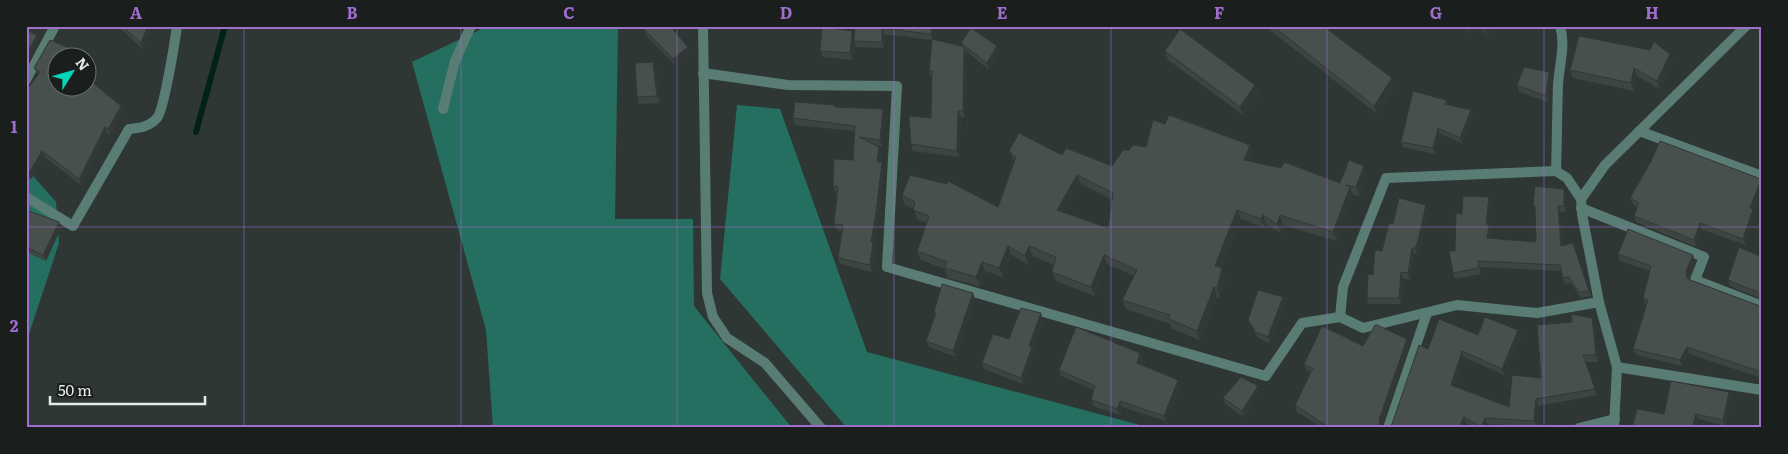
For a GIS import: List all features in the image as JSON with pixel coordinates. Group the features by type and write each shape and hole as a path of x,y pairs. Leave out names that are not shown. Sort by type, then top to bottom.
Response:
{"street":[{"path":"26,80 55,26"},
{"path":"26,197 73,226 129,129 145,128 158,117 172,61 177,26"},
{"path":"443,108 455,61 471,26"},
{"path":"703,26 708,293 713,317 727,338 765,363 821,428"},
{"path":"1556,171 1558,83 1563,46 1560,26"},
{"path":"1581,203 1605,164 1746,26"},
{"path":"703,73 788,85 897,86 887,268 1266,376 1302,323 1340,317 1363,328 1457,305 1537,313 1599,302"},
{"path":"1638,130 1762,176"},
{"path":"1340,317 1343,287 1386,178 1556,171 1567,178 1581,203 1599,302 1617,367 1614,423 1579,428"},
{"path":"1581,203 1704,257 1695,280 1762,306"},
{"path":"1388,428 1427,312"},
{"path":"1617,367 1762,390"}],"green space":[{"path":"488,26 618,26 615,219 693,219 694,306 792,428 493,428 486,330 412,62"},
{"path":"737,105 780,109 867,352 1151,428 847,428 720,279"},
{"path":"26,168 56,202 59,243 26,343"}],"building":[{"path":"122,26 148,26 141,43"},
{"path":"652,26 670,26 688,47 673,59 644,29"},
{"path":"855,26 931,26 931,34 882,29 882,42 854,41"},
{"path":"1273,26 1323,26 1392,78 1374,106"},
{"path":"1482,26 1489,26 1485,31"},
{"path":"822,27 852,31 850,53 820,51"},
{"path":"971,28 997,46 987,63 961,43"},
{"path":"1180,29 1255,85 1240,107 1165,51"},
{"path":"26,30 37,35 26,55"},
{"path":"1579,36 1650,50 1654,42 1670,54 1657,81 1634,68 1631,83 1570,70"},
{"path":"932,39 964,47 963,111 958,111 957,151 911,144 909,116 931,118 932,71 929,71"},
{"path":"50,40 69,48 48,48 48,98 98,98 98,87 121,106 108,129 105,127 79,179 42,151 29,173 26,171 26,91 40,72 34,68"},
{"path":"653,62 657,96 637,97 635,63"},
{"path":"1524,67 1549,72 1546,96 1517,85"},
{"path":"1413,91 1446,100 1445,104 1471,110 1460,138 1438,128 1433,148 1401,142"},
{"path":"795,102 835,105 835,107 883,109 880,140 859,137 879,147 877,162 882,162 871,242 873,242 870,265 838,258 843,225 834,224 838,187 833,186 834,159 853,160 855,126 793,118"},
{"path":"1169,115 1250,145 1244,160 1281,168 1284,162 1340,183 1349,160 1364,166 1356,187 1346,185 1350,187 1333,232 1280,215 1277,224 1263,215 1261,219 1237,210 1215,266 1222,268 1217,288 1214,287 1197,331 1169,319 1170,315 1122,300 1137,270 1104,255 1091,287 1052,272 1056,257 1029,246 1025,256 1008,246 999,268 982,262 976,277 945,268 947,262 917,251 929,216 913,210 915,202 902,195 910,175 947,184 948,181 998,207 1016,157 1009,151 1019,133 1062,155 1066,148 1112,166 1123,150 1129,150 1133,145 1146,147 1153,120 1165,124","holes":["1077,175 1113,193 1108,228 1057,210"]},
{"path":"1660,141 1761,179 1750,208 1753,209 1743,239 1700,223 1694,240 1634,216 1639,203 1630,198"},
{"path":"1535,186 1564,189 1564,206 1558,206 1561,246 1573,243 1589,291 1579,292 1569,277 1563,278 1560,265 1478,261 1479,268 1453,273 1449,251 1455,251 1456,213 1462,214 1463,196 1489,197 1486,224 1489,224 1487,238 1536,242 1535,206 1533,206"},
{"path":"1399,198 1426,205 1418,241 1415,248 1412,248 1408,273 1401,272 1399,298 1367,298 1368,274 1373,275 1375,250 1382,251 1389,223 1393,224"},
{"path":"26,210 59,222 43,255 26,247"},
{"path":"1628,229 1693,255 1686,271 1687,278 1690,280 1760,306 1762,305 1762,372 1687,347 1680,360 1633,349 1648,300 1643,298 1651,266 1618,254"},
{"path":"1739,247 1762,257 1762,294 1728,280"},
{"path":"942,284 973,293 953,351 926,341 936,313 934,312"},
{"path":"1258,290 1283,297 1268,337 1256,332 1248,320"},
{"path":"1021,308 1041,313 1029,346 1032,347 1021,378 982,363 993,334 1009,339"},
{"path":"1571,314 1592,318 1596,355 1583,355 1595,389 1536,399 1534,421 1485,418 1481,427 1464,417 1459,428 1437,428 1431,425 1430,428 1388,428 1392,424 1419,345 1428,349 1439,319 1478,335 1485,317 1518,330 1502,369 1462,351 1451,385 1509,407 1512,375 1541,378 1537,325 1572,322"},
{"path":"1375,325 1407,339 1379,420 1380,426 1385,428 1330,428 1295,405 1313,368 1304,364 1322,326 1363,346"},
{"path":"1076,327 1140,353 1137,363 1178,380 1164,416 1120,401 1117,409 1091,400 1095,386 1059,370"},
{"path":"1241,377 1258,386 1242,411 1223,398"},
{"path":"1671,381 1729,392 1723,420 1696,414 1692,428 1632,428 1637,409 1664,414"}],"waterway":[{"path":"196,132 225,26"}]}
